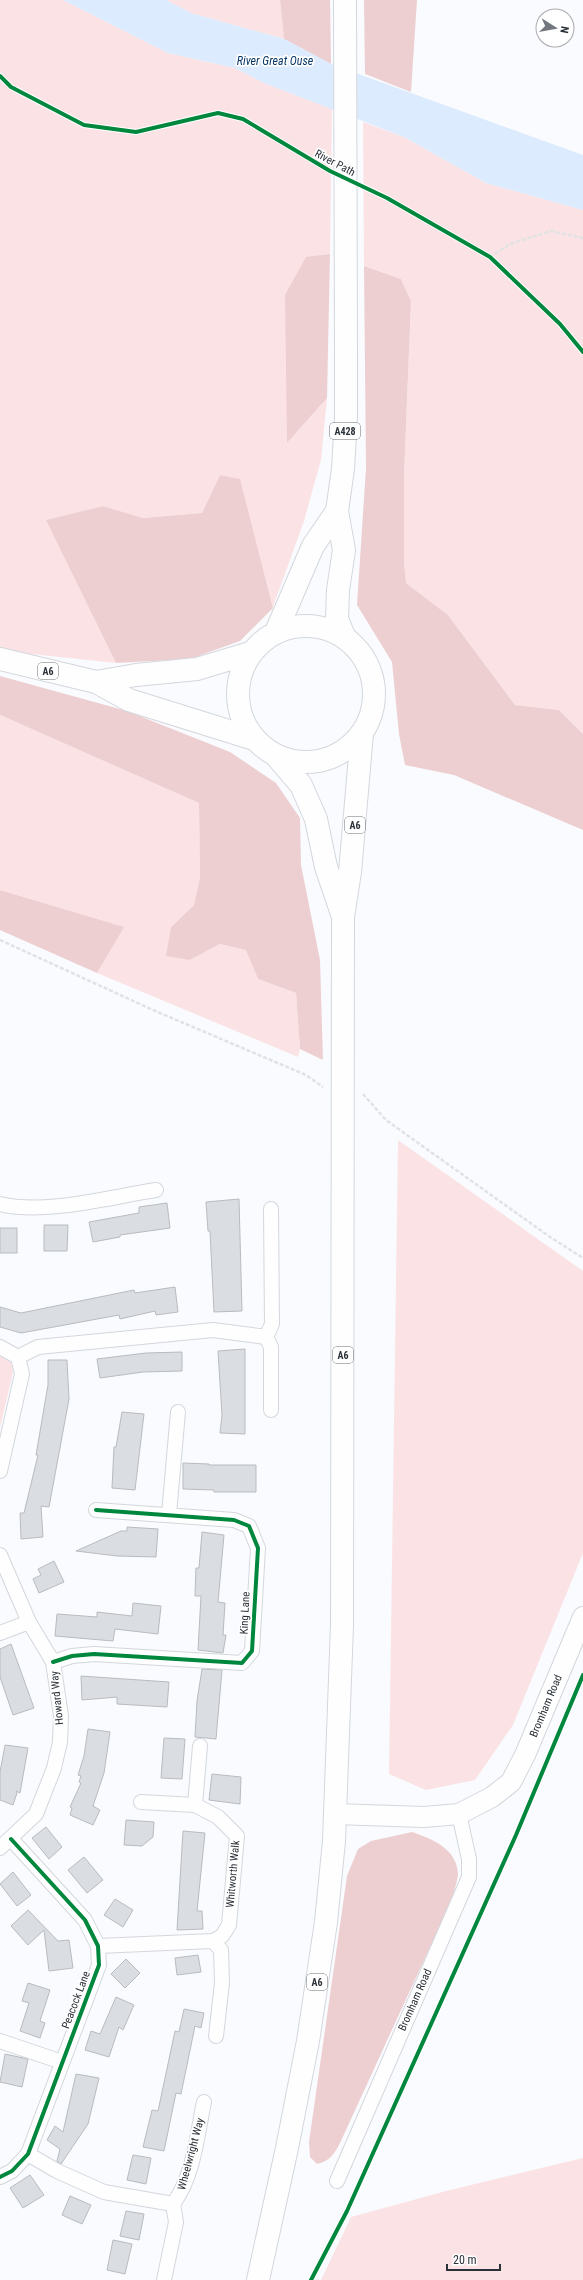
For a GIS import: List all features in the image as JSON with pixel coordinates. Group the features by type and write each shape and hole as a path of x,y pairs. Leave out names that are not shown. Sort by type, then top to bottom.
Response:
{"highway":[{"name":"A428","path":"344,636 336,619 338,590 344,550 337,511 343,469 346,417 345,0"},
{"name":"A428","path":"276,632 313,546 337,511"},
{"path":"298,625 322,627 344,636 361,653 368,663 373,680 373,705 371,716 362,733 350,747 333,757 315,762 296,762 277,757 254,739 242,719 237,697 240,674 250,653 276,632 298,625"},
{"name":"A6","path":"96,682 136,675 197,670 250,653"},
{"name":"A6","path":"0,659 96,682 129,700 254,739"},
{"name":"A6","path":"258,2280 287,2148 308,2041 326,1922 335,1814 342,1624 343,917 350,872 362,733"},
{"name":"A6","path":"277,757 301,786 316,819 326,867 343,917"}],"street":[{"path":"0,1204 16,1208 48,1207 156,1190"},
{"path":"266,1337 272,1324 271,1209"},
{"path":"18,1357 38,1347 213,1330 266,1337"},
{"path":"266,1337 271,1347 271,1410"},
{"path":"0,1347 18,1357 22,1374 0,1471"},
{"path":"168,1514 178,1412"},
{"name":"King Lane","path":"53,1662 72,1656 94,1654 242,1663 252,1651 258,1548 249,1526 234,1520 168,1514 96,1510"},
{"name":"Howard Way","path":"0,1555 29,1622 53,1662 61,1716 60,1742 54,1768 36,1814 11,1840"},
{"name":"Bromham Road","path":"335,1814 424,1817 459,1814 492,1798 511,1782 525,1755 583,1616"},
{"path":"0,1633 29,1622"},
{"path":"194,1805 200,1746"},
{"name":"Whitworth Walk","path":"141,1802 194,1805 218,1817 237,1836 228,1926 222,1936 214,1941"},
{"name":"Bromham Road","path":"337,2181 469,1877 469,1859 459,1814"},
{"path":"0,1848 11,1840"},
{"name":"Peacock Lane","path":"0,2178 12,2171 28,2154 99,1965 98,1946 85,1920 11,1840"},
{"path":"98,1946 214,1941 221,1950 222,1983 216,2036"},
{"path":"0,2041 62,2062"},
{"name":"Wheelwright Way","path":"164,2280 176,2222 173,2204 182,2192 192,2158 204,2102"},
{"name":"Wheelwright Way","path":"28,2154 57,2170 104,2192 173,2204"}],"path":[{"path":"490,257 510,244 551,231 583,238"},
{"path":"0,940 153,1010 306,1076 323,1087 329,1087"},
{"path":"363,1095 386,1120 550,1237 583,1258"}],"shaded area":[{"path":"0,0 63,0 168,53 235,68 264,83 332,109 330,254 306,258 287,443 327,398 321,460 304,521 273,607 239,479 220,475 202,513 143,518 103,506 47,520 116,663 22,653 0,647"},
{"path":"166,0 280,0 284,39 191,13"},
{"path":"280,0 330,0 331,64 284,39"},
{"path":"364,0 417,0 411,92 365,74"},
{"path":"363,122 404,137 486,183 583,210 583,734 559,710 515,705 448,615 406,583 404,561 404,476 411,301 401,279 364,266"},
{"path":"330,254 327,398 287,443 285,295 306,257"},
{"path":"364,266 401,279 411,301 404,476 404,561 406,583 448,615 515,705 559,710 583,734 583,830 454,775 405,765 399,734 392,662 357,605 366,468"},
{"path":"220,475 240,479 273,608 240,641 190,659 116,663 46,520 103,506 143,518 202,513"},
{"path":"0,676 127,711 230,752 276,783 300,818 301,865 320,960 323,1060 300,1049 296,993 258,979 246,950 220,944 190,960 166,956 171,927 194,905 200,877 199,803 0,715"},
{"path":"0,715 199,803 200,877 194,905 171,927 190,960 220,944 247,950 258,979 296,993 300,1049 298,1057 97,973 123,927 0,890"},
{"path":"0,890 124,927 97,973 0,930"},
{"path":"398,1140 583,1271 583,1553 513,1725 475,1780 426,1790 389,1774"},
{"path":"0,1354 11,1362 13,1372 0,1428"},
{"path":"412,1832 435,1841 453,1857 458,1873 453,1897 340,2143 331,2156 325,2161 317,2164 310,2157 309,2142 347,1876 358,1849 371,1841"},
{"path":"583,2158 583,2280 321,2280 351,2217 446,2191"}],"water":[{"name":"River Great Ouse","path":"63,0 166,0 191,13 284,39 331,64 583,155 583,210 486,183 404,137 264,83 235,68 168,53"}],"building":[{"path":"239,1199 242,1311 214,1312 210,1231 208,1231 206,1202"},
{"path":"167,1203 170,1228 120,1235 120,1237 93,1242 89,1222 139,1213 139,1207"},
{"path":"44,1225 68,1225 67,1251 44,1251"},
{"path":"0,1228 17,1228 17,1253 0,1253"},
{"path":"175,1287 178,1312 156,1315 155,1311 120,1319 119,1315 21,1333 0,1327 0,1307 21,1313 134,1290 135,1293"},
{"path":"245,1349 245,1434 220,1433 222,1415 218,1351"},
{"path":"182,1352 182,1371 143,1372 100,1378 97,1359 146,1353"},
{"path":"48,1360 67,1360 69,1399 49,1507 41,1506 43,1537 21,1539 20,1513 24,1513 38,1455 36,1455 48,1385"},
{"path":"122,1412 144,1414 135,1490 112,1488 114,1447 116,1447"},
{"path":"183,1463 209,1465 256,1465 256,1492 214,1492 214,1490 183,1489"},
{"path":"127,1527 158,1529 156,1557 117,1556 76,1551 121,1531 127,1531"},
{"path":"202,1532 224,1535 218,1602 225,1603 223,1635 226,1635 223,1653 198,1650 201,1596 195,1596 196,1568 199,1568"},
{"path":"54,1561 64,1582 39,1593 33,1579 41,1575 38,1569"},
{"path":"133,1603 161,1606 158,1634 115,1629 113,1641 55,1636 57,1614 97,1617 97,1612 132,1616"},
{"path":"11,1644 34,1708 13,1715 0,1677 0,1649"},
{"path":"202,1669 222,1670 216,1739 195,1737 197,1701"},
{"path":"81,1676 169,1682 167,1707 117,1704 117,1697 82,1700"},
{"path":"88,1729 110,1732 104,1773 93,1806 100,1810 93,1825 70,1815 72,1808 70,1807 81,1783 79,1782 81,1776 78,1775 84,1756"},
{"path":"164,1738 185,1739 182,1779 161,1778"},
{"path":"5,1745 28,1748 20,1793 16,1791 17,1793 13,1805 0,1800 0,1772"},
{"path":"212,1774 241,1777 240,1804 209,1800"},
{"path":"126,1820 154,1822 153,1837 142,1846 124,1845"},
{"path":"46,1827 62,1847 49,1859 32,1838"},
{"path":"183,1831 205,1833 197,1911 202,1911 203,1929 177,1930"},
{"path":"84,1857 103,1880 87,1893 68,1870"},
{"path":"13,1872 31,1895 17,1906 0,1884"},
{"path":"115,1899 133,1910 123,1927 104,1915"},
{"path":"28,1910 58,1941 69,1940 73,1968 49,1971 44,1930 28,1945 11,1926"},
{"path":"198,1955 201,1972 177,1975 175,1958"},
{"path":"126,1959 140,1973 125,1988 111,1974"},
{"path":"28,1983 50,1990 40,2021 45,2023 40,2038 20,2031 29,2003 22,2001"},
{"path":"116,1997 134,2005 123,2030 119,2027 109,2057 85,2050 91,2031 100,2034"},
{"path":"184,2009 204,2013 201,2028 195,2026 181,2094 176,2093 164,2151 143,2147 152,2110 158,2111 175,2031 179,2032"},
{"path":"5,2054 28,2059 22,2087 0,2082"},
{"path":"76,2074 99,2078 88,2124 61,2164 57,2161 60,2149 47,2140 55,2126 63,2132"},
{"path":"133,2155 151,2158 146,2184 127,2180"},
{"path":"30,2175 44,2195 23,2208 10,2188"},
{"path":"70,2196 91,2205 82,2224 62,2215"},
{"path":"126,2211 144,2214 139,2240 120,2236"},
{"path":"113,2240 132,2244 125,2274 107,2270"}],"cycle path":[{"name":"River Path","path":"0,76 11,87 84,125 136,132 218,113 243,119 330,171 387,198 490,257 560,324 583,352"},
{"path":"53,1662 72,1656 94,1654 242,1663 252,1651 258,1548 249,1526 234,1520 96,1510"},
{"path":"311,2280 347,2211 516,1835 583,1675"},
{"path":"0,2177 12,2171 28,2154 99,1965 98,1946 85,1920 11,1839"}]}
